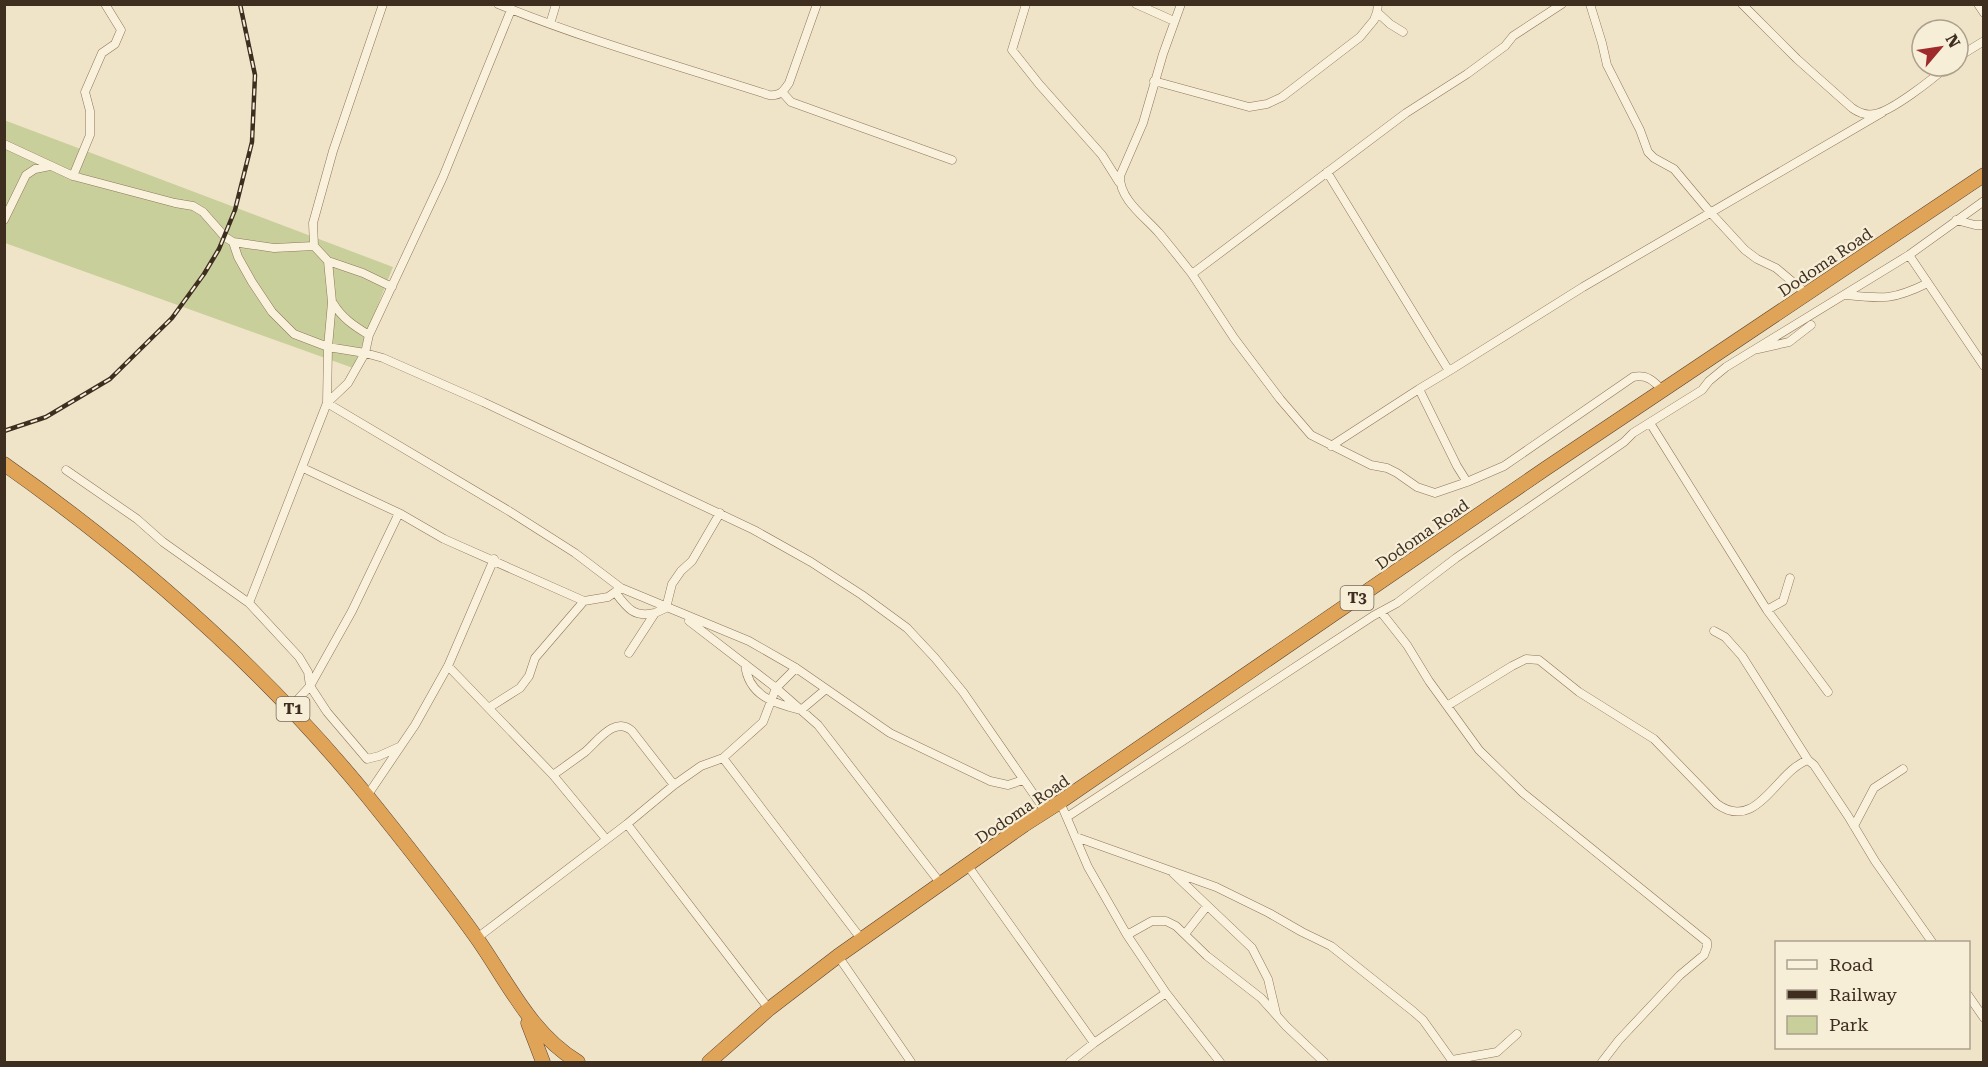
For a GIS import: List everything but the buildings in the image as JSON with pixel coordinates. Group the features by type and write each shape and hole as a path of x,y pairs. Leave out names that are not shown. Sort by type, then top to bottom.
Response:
{"highway":[{"name":"Dodoma Road","path":"709,1062 769,1009 838,956 1024,825 1535,476 1983,175"},
{"name":"T1","path":"4,464 96,532 195,615 291,707 367,796 420,863 477,939 523,1010 550,1042 579,1062"},
{"name":"T1","path":"523,1010 543,1062"},
{"name":"Dodoma Road","path":"696,1062 740,1034"}],"street":[{"path":"73,176 90,135 90,111 85,92 102,53 114,44 121,30 105,4"},
{"path":"383,4 333,152 313,223 314,246 328,261 363,273 392,287"},
{"path":"498,4 550,24 769,95 777,95 789,83 817,4"},
{"path":"550,24 556,4"},
{"path":"1026,4 1012,50 1102,155 1128,201 1192,274 1234,338 1295,419 1311,435 1371,465 1397,472 1417,486 1435,493 1504,466 1633,376 1642,375 1654,380 1663,392"},
{"path":"1136,4 1174,21"},
{"path":"1119,184 1120,176 1143,123 1154,81 1180,4"},
{"path":"1192,274 1406,113 1467,74 1505,46 1513,36 1562,4"},
{"path":"1590,4 1607,65 1640,130 1648,152 1674,169 1745,250 1776,268 1807,294"},
{"path":"1742,4 1797,59 1852,108 1867,115 1883,112"},
{"path":"1978,4 1983,13"},
{"path":"1154,81 1249,107 1267,104 1282,97 1342,52 1369,28 1378,8 1390,24 1403,32"},
{"path":"327,403 348,382 365,352 369,335 443,177 511,10"},
{"path":"1970,49 1983,41"},
{"path":"1331,446 1583,287 1883,112 1932,78"},
{"path":"782,92 791,102 952,160"},
{"path":"4,144 73,176 193,206 203,212 217,230 233,242 274,248 314,246"},
{"path":"23,154 26,175"},
{"path":"4,220 26,175 35,169 50,166"},
{"path":"1327,172 1449,371"},
{"path":"1067,817 1397,603 1456,558 1624,442 1633,433 1702,390 1709,381 1754,350 1909,255 1983,201"},
{"path":"1956,220 1983,225"},
{"path":"233,242 242,265 272,312 294,334 328,347 365,352 383,358 483,402 720,513 811,562 862,595 907,628 936,658 963,692 1046,812"},
{"path":"1909,255 1983,366"},
{"path":"249,603 327,403 332,302 328,261"},
{"path":"1846,295 1886,298 1905,294 1928,283"},
{"path":"332,302 339,314 369,335"},
{"path":"1754,350 1789,342 1811,325"},
{"path":"1419,389 1467,482"},
{"path":"327,403 575,553 618,590 748,641 796,668 890,733 990,781 1008,785 1023,780"},
{"path":"1650,423 1767,610 1828,692"},
{"path":"303,468 399,513 444,539 584,601 608,597 618,590"},
{"path":"66,470 137,519 163,542 249,603 299,657 308,672 310,686 327,712 367,759 399,747"},
{"path":"291,707 310,686 352,611 399,513"},
{"path":"666,608 672,584 692,561 720,513"},
{"path":"367,796 415,725 448,666 494,560"},
{"path":"1767,610 1783,601 1790,578"},
{"path":"618,590 629,610 644,616 666,608"},
{"path":"490,707 520,688 529,675 536,658 584,601"},
{"path":"1381,612 1407,645 1429,681 1479,750 1523,793 1707,942 1704,955 1680,975 1619,1040 1602,1062"},
{"path":"628,653 655,613"},
{"path":"679,614 776,688 818,725 941,884"},
{"path":"1714,631 1725,637 1742,656 1875,861 1931,941"},
{"path":"1447,706 1512,666 1526,659 1539,660 1579,692 1654,739 1717,804 1733,813 1750,809 1800,763 1808,760"},
{"path":"745,664 746,673 761,695 771,702 801,710"},
{"path":"448,666 490,707 553,775 606,839"},
{"path":"477,939 675,785 701,766 723,758 763,722 776,688 796,668"},
{"path":"801,710 826,689"},
{"path":"553,775 587,750 600,735 621,726 633,731 675,785"},
{"path":"723,758 862,940"},
{"path":"1854,826 1874,788 1903,769"},
{"path":"1060,802 1097,885 1127,935 1166,993 1220,1062"},
{"path":"627,824 769,1009"},
{"path":"1076,837 1216,887 1331,945 1414,1011 1453,1061 1497,1052 1517,1034"},
{"path":"968,866 1094,1043"},
{"path":"1169,869 1252,948 1268,979 1277,1016"},
{"path":"1185,934 1207,906"},
{"path":"1127,935 1152,921 1166,921 1176,926 1207,956 1250,988 1324,1062"},
{"path":"838,956 911,1062"},
{"path":"1070,1062 1166,993"},
{"path":"1970,998 1983,1018"}],"green space":[{"path":"4,120 393,267 353,368 5,243"}],"railway":[{"path":"4,431 46,417 110,379 172,318 219,249 235,210 252,142 255,75 240,4"}]}
